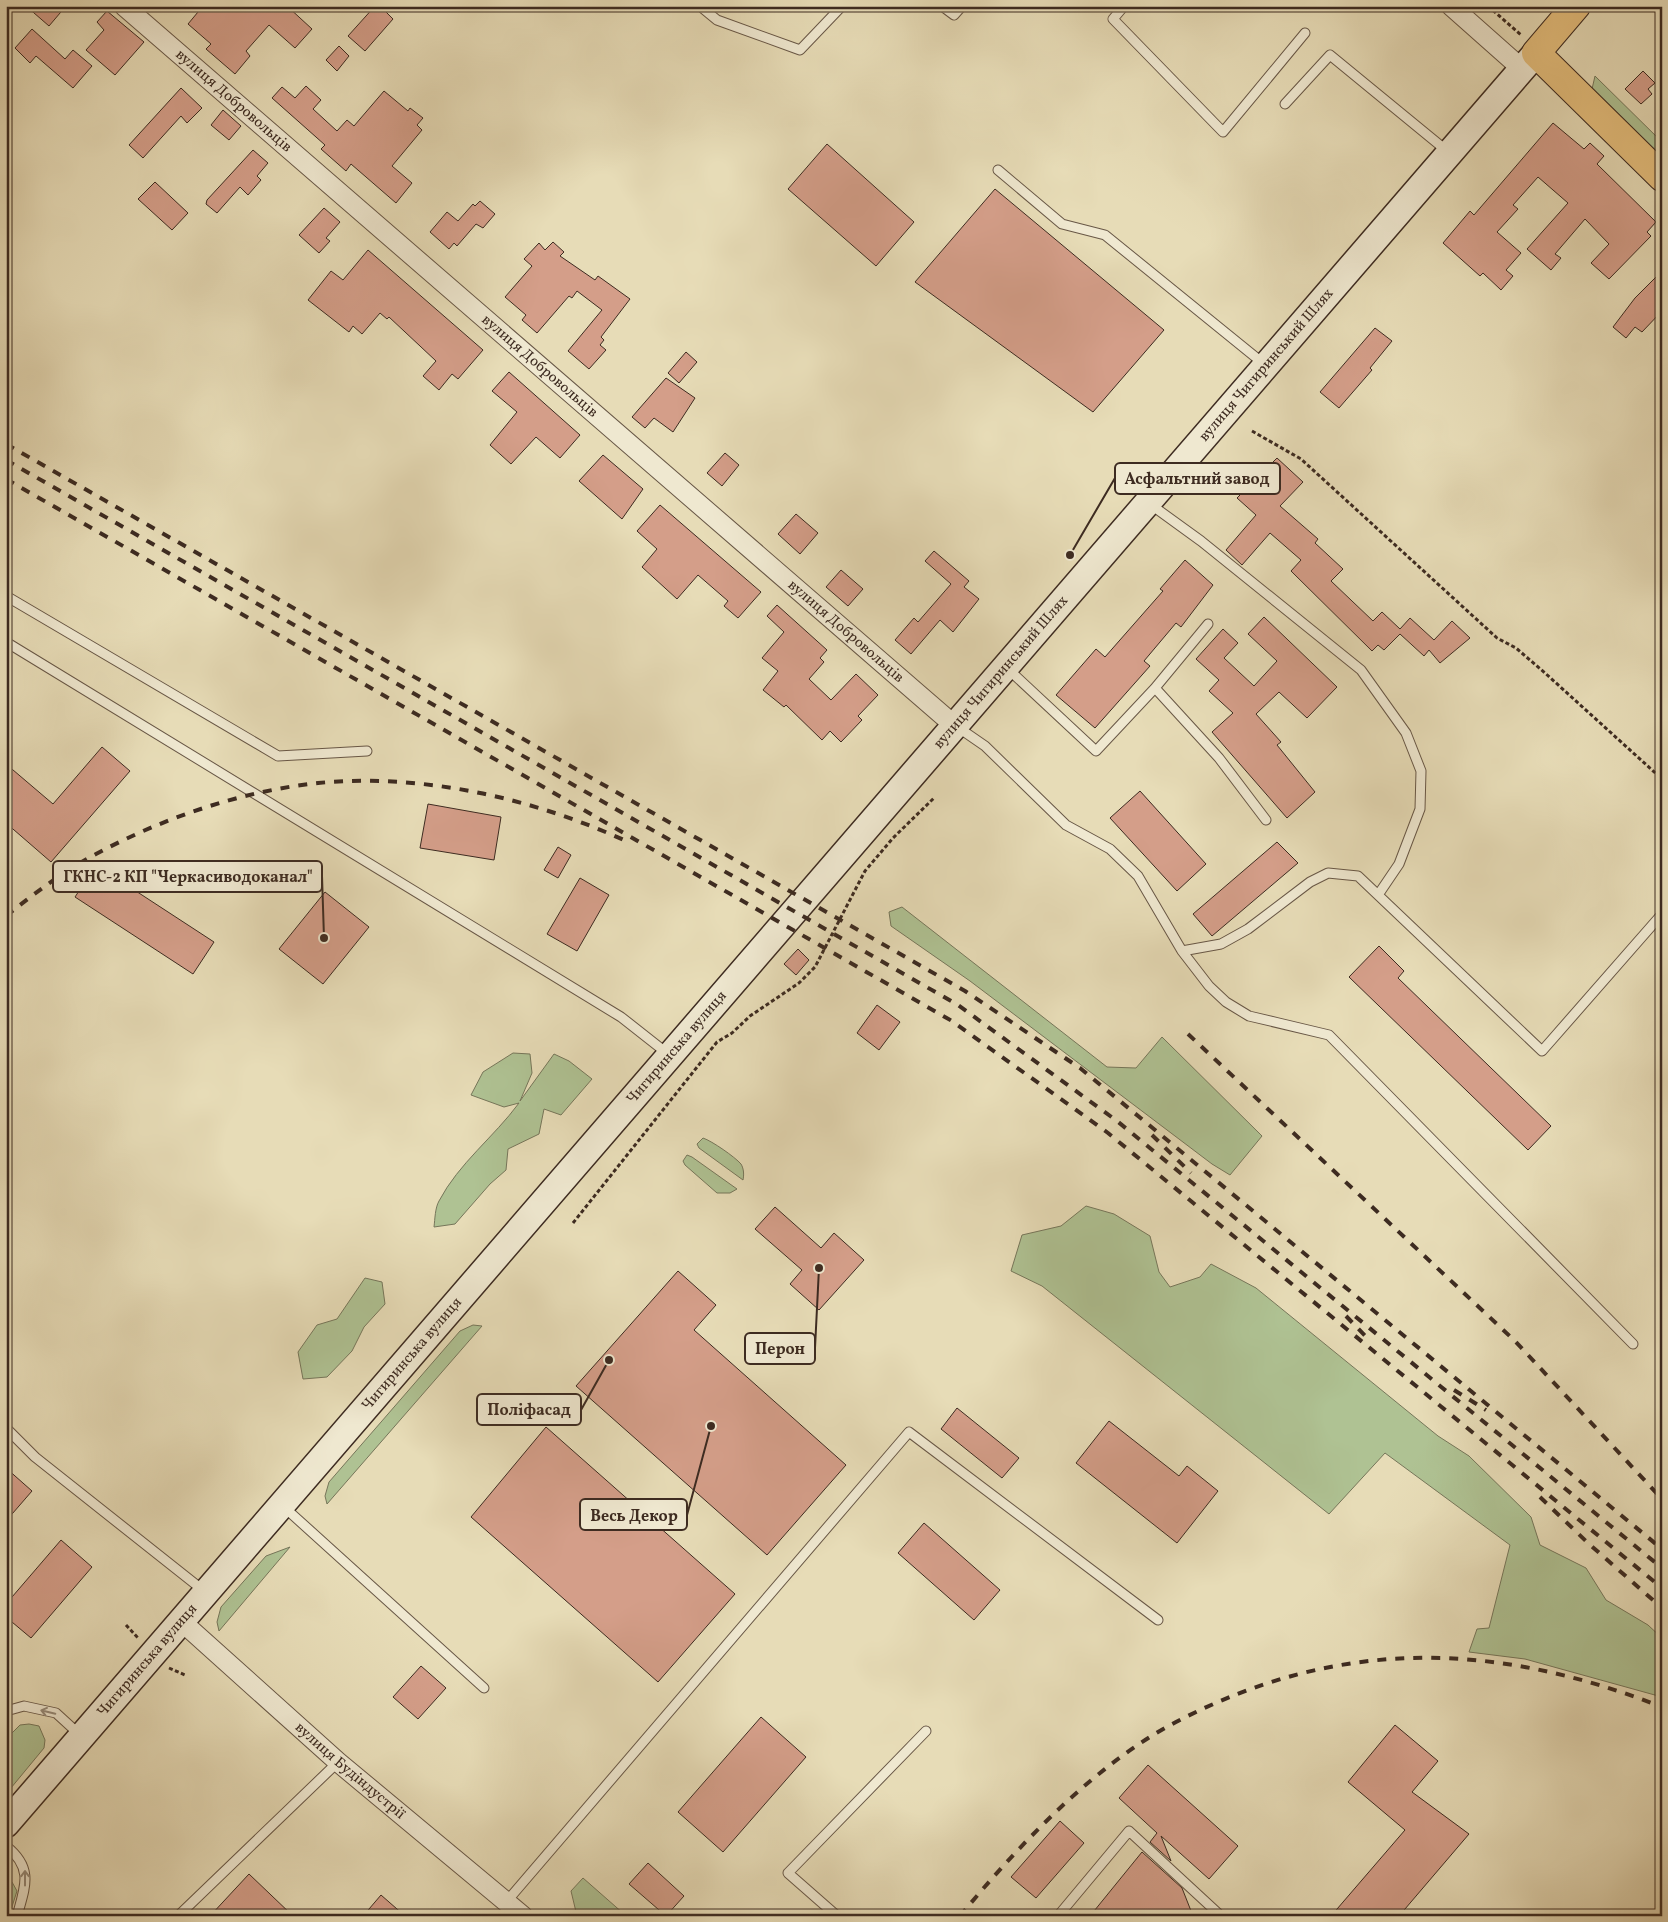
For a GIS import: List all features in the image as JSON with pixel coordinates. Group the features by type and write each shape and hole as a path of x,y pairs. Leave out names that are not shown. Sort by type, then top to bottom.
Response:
{"main road":[{"name":"вулиця Чигиринський Шлях","path":"818,885 1576,6"},
{"path":"1529,61 1662,177"},
{"name":"Чигиринська вулиця","path":"6,1824 818,885"}],"street":[{"name":"вулиця Добровольців","path":"124,6 955,726"},
{"path":"1451,6 1529,61"},
{"name":"вулиця Будіндустрії","path":"182,1621 338,1762 523,1916"}],"lane":[{"path":"700,6 717,20 800,50 842,6"},
{"path":"942,6 954,14 962,6"},
{"path":"1124,6 1113,19 1223,132 1305,33"},
{"path":"1285,104 1330,55 1450,153"},
{"path":"998,170 1062,224 1104,235 1266,366"},
{"path":"1148,503 1201,541 1361,670 1406,733 1421,772 1420,808 1399,864 1378,895"},
{"path":"6,596 278,756 367,751"},
{"path":"1006,667 1096,751 1155,688 1208,624"},
{"path":"6,642 621,1017 670,1056"},
{"path":"1155,688 1219,758 1266,820"},
{"path":"955,726 985,746 1066,825 1110,849 1138,876 1182,952 1209,986 1234,1007 1249,1016 1329,1035 1633,1344"},
{"path":"1182,952 1221,944 1248,929 1310,882 1328,874 1358,876 1542,1051 1662,914"},
{"path":"6,1428 35,1458 207,1593"},
{"path":"507,1901 909,1432 1158,1620"},
{"path":"282,1505 484,1688"},
{"path":"6,1711 24,1706 56,1713 82,1737"},
{"path":"837,1916 788,1874 926,1732"},
{"path":"178,1916 338,1762"},
{"path":"1058,1916 1129,1831 1222,1916"},
{"path":"6,1846 19,1858 26,1873 26,1882 17,1916"}],"path":[{"path":"1488,6 1523,37 1529,61"},
{"path":"1252,431 1301,459 1497,638 1516,648 1662,779"},
{"path":"573,1223 717,1042 732,1033 750,1016 799,983 816,967 865,871 893,838 935,797"},
{"path":"126,1625 139,1639"},
{"path":"169,1668 184,1675"}],"green space":[{"path":"1595,76 1662,142 1662,159 1592,89"},
{"path":"902,907 1107,1067 1136,1068 1162,1037 1262,1136 1230,1175 1212,1164 970,981 891,926 889,912"},
{"path":"513,1053 530,1054 532,1073 520,1101 554,1054 569,1061 592,1079 561,1115 544,1109 539,1134 508,1149 506,1170 490,1184 455,1224 434,1227 438,1204 447,1187 456,1174 519,1103 504,1107 471,1095 483,1072"},
{"path":"703,1138 734,1157 741,1164 744,1172 743,1180 699,1148 697,1144"},
{"path":"687,1155 737,1189 730,1193 717,1193 685,1165 683,1161"},
{"path":"1086,1206 1114,1214 1150,1236 1159,1272 1170,1287 1200,1277 1211,1264 1256,1288 1438,1436 1469,1456 1531,1517 1540,1545 1586,1568 1606,1600 1648,1625 1662,1638 1662,1697 1525,1659 1469,1652 1477,1629 1489,1628 1510,1545 1385,1453 1329,1514 1042,1286 1011,1271 1022,1235 1061,1226"},
{"path":"365,1278 382,1282 385,1304 364,1327 352,1351 327,1377 303,1379 298,1352 317,1325 337,1319"},
{"path":"473,1325 482,1326 327,1504 325,1496 329,1482 460,1331"},
{"path":"290,1547 219,1631 217,1622 221,1607 266,1556"},
{"path":"20,1725 39,1726 45,1740 44,1748 6,1794 6,1739"},
{"path":"583,1878 624,1916 577,1916 571,1891"},
{"path":"12,1882 17,1891 9,1916 6,1916 6,1889"}],"building":[{"path":"26,6 66,6 49,26"},
{"path":"203,6 287,6 312,29 295,48 269,25 246,51 250,56 235,74 206,49 211,44 188,24"},
{"path":"375,6 380,6 393,19 365,51 348,36"},
{"path":"107,11 144,42 115,75 86,50 104,30 97,22"},
{"path":"32,29 65,59 73,50 92,66 73,88 36,56 30,63 15,48"},
{"path":"339,46 349,56 337,71 326,60"},
{"path":"1643,71 1655,83 1648,89 1652,94 1641,104 1625,89"},
{"path":"306,86 321,100 313,109 337,131 347,120 354,126 384,91 408,111 410,108 423,118 417,125 422,130 392,166 412,183 396,203 351,164 346,171 321,149 325,145 272,98 282,87 295,98"},
{"path":"181,88 202,108 187,123 181,116 143,158 129,145"},
{"path":"223,110 241,126 229,140 211,125"},
{"path":"1553,123 1584,149 1590,143 1604,156 1597,164 1656,222 1647,232 1651,236 1609,279 1591,263 1609,244 1585,219 1555,254 1561,258 1551,270 1527,249 1568,203 1538,177 1513,205 1518,209 1497,232 1521,253 1506,270 1513,276 1501,290 1483,273 1480,276 1443,243 1470,211 1474,215"},
{"path":"827,144 914,222 876,266 788,189"},
{"path":"253,150 268,163 257,176 261,180 248,195 240,187 217,213 206,204 207,200"},
{"path":"155,182 188,213 172,230 138,199"},
{"path":"995,189 1164,330 1093,412 915,282"},
{"path":"480,201 495,214 483,228 476,224 457,246 454,243 449,249 430,232 447,212 458,221 473,204 475,206"},
{"path":"324,208 340,222 326,238 330,241 319,253 299,235"},
{"path":"553,242 564,252 560,256 595,280 598,276 630,299 601,337 604,340 600,345 606,350 589,369 568,351 602,310 577,291 572,298 569,296 537,333 522,320 526,315 505,297 532,266 524,259 539,243 545,250"},
{"path":"368,250 483,350 458,379 452,374 439,390 423,376 436,361 389,317 387,319 380,313 362,334 353,326 349,332 308,300 331,271 343,280"},
{"path":"1662,271 1662,311 1642,332 1635,327 1626,338 1613,327 1635,298"},
{"path":"1375,328 1392,341 1370,368 1372,370 1339,408 1320,392"},
{"path":"686,352 697,362 679,383 668,373"},
{"path":"509,372 580,435 560,458 536,437 511,464 490,445 517,412 492,391"},
{"path":"666,378 695,398 673,432 654,418 645,428 632,417"},
{"path":"725,453 739,465 722,486 707,473"},
{"path":"603,455 643,489 622,519 579,481"},
{"path":"1277,458 1303,482 1280,506 1318,539 1315,543 1343,569 1331,581 1373,621 1382,612 1400,629 1410,618 1434,640 1452,621 1470,638 1440,663 1429,650 1424,656 1400,634 1384,650 1378,645 1372,651 1291,571 1301,560 1270,533 1242,565 1226,550 1256,515 1237,498"},
{"path":"660,505 761,592 738,618 724,606 728,601 698,575 677,599 642,567 657,549 637,531"},
{"path":"796,514 818,533 800,554 778,534"},
{"path":"934,551 969,581 964,587 979,599 953,632 940,620 911,654 895,640 914,618 918,622 951,584 925,561"},
{"path":"1185,560 1213,585 1181,627 1176,623 1144,661 1150,666 1095,728 1056,695 1096,649 1105,657 1163,591 1160,589"},
{"path":"841,570 863,589 848,606 826,587"},
{"path":"777,605 827,650 820,658 824,662 809,679 831,700 856,674 878,695 858,716 862,720 841,742 830,731 822,740 786,705 784,707 763,690 778,671 762,658 784,632 767,616"},
{"path":"1264,617 1337,687 1307,718 1279,692 1256,714 1281,742 1277,745 1315,792 1287,818 1212,732 1233,713 1209,691 1219,680 1196,659 1223,629 1238,643 1224,658 1254,686 1277,661 1248,634"},
{"path":"102,747 130,771 51,862 6,823 6,764 53,804"},
{"path":"1140,791 1206,864 1177,891 1110,818"},
{"path":"428,804 501,817 494,860 420,848"},
{"path":"1277,842 1298,863 1212,936 1193,914"},
{"path":"558,847 571,855 558,878 544,870"},
{"path":"96,865 214,942 193,974 75,897"},
{"path":"580,878 609,895 577,951 547,934"},
{"path":"325,892 369,927 323,984 279,949"},
{"path":"1379,946 1404,971 1398,978 1551,1126 1528,1150 1349,977"},
{"path":"798,949 809,960 796,975 784,964"},
{"path":"877,1005 900,1022 879,1050 857,1033"},
{"path":"775,1207 821,1248 834,1233 864,1260 819,1310 790,1284 802,1270 755,1229"},
{"path":"678,1271 716,1305 694,1330 846,1465 767,1555 576,1386"},
{"path":"957,1408 1019,1458 1002,1478 941,1429"},
{"path":"1109,1421 1179,1476 1187,1466 1218,1491 1177,1543 1076,1463"},
{"path":"546,1427 735,1594 658,1682 471,1517"},
{"path":"6,1468 32,1491 6,1521"},
{"path":"924,1523 1000,1590 974,1620 898,1553"},
{"path":"61,1540 92,1567 31,1638 6,1617 6,1604"},
{"path":"421,1666 446,1688 418,1719 393,1697"},
{"path":"761,1717 806,1757 723,1852 678,1812"},
{"path":"1395,1725 1438,1761 1412,1792 1469,1834 1399,1916 1331,1916 1405,1830 1348,1782"},
{"path":"1148,1765 1238,1846 1209,1879 1161,1836 1171,1861 1150,1842 1157,1833 1119,1798"},
{"path":"1060,1821 1084,1843 1036,1898 1011,1877"},
{"path":"1142,1852 1182,1888 1193,1916 1090,1916"},
{"path":"648,1863 684,1896 666,1916 629,1884"},
{"path":"249,1874 293,1916 210,1916"},
{"path":"381,1895 405,1916 363,1916"}],"railway":[{"path":"6,444 965,991 1080,1068 1662,1549"},
{"path":"6,460 958,1005 1117,1121 1662,1568"},
{"path":"6,479 952,1021 1108,1133 1662,1588"},
{"path":"6,916 73,868 96,854 148,829 232,799 261,792 318,783 357,781 397,782 476,792 553,812 626,841"},
{"path":"1188,1034 1515,1341 1662,1499"},
{"path":"1152,1135 1191,1173"},
{"path":"1346,1316 1370,1341"},
{"path":"1454,1390 1486,1410"},
{"path":"1540,1497 1588,1543 1662,1608"},
{"path":"960,1916 1032,1835 1087,1784 1116,1761 1176,1722 1237,1694 1297,1675 1357,1662 1417,1658 1477,1660 1538,1670 1600,1685 1662,1707"}],"place":[{"name":"Асфальтний завод","path":"1070,555"},
{"name":"ГКНС-2 КП \"Черкасиводоканал\"","path":"324,938"},
{"name":"Перон","path":"819,1268"},
{"name":"Поліфасад","path":"609,1360"},
{"name":"Весь Декор","path":"711,1426"}]}
